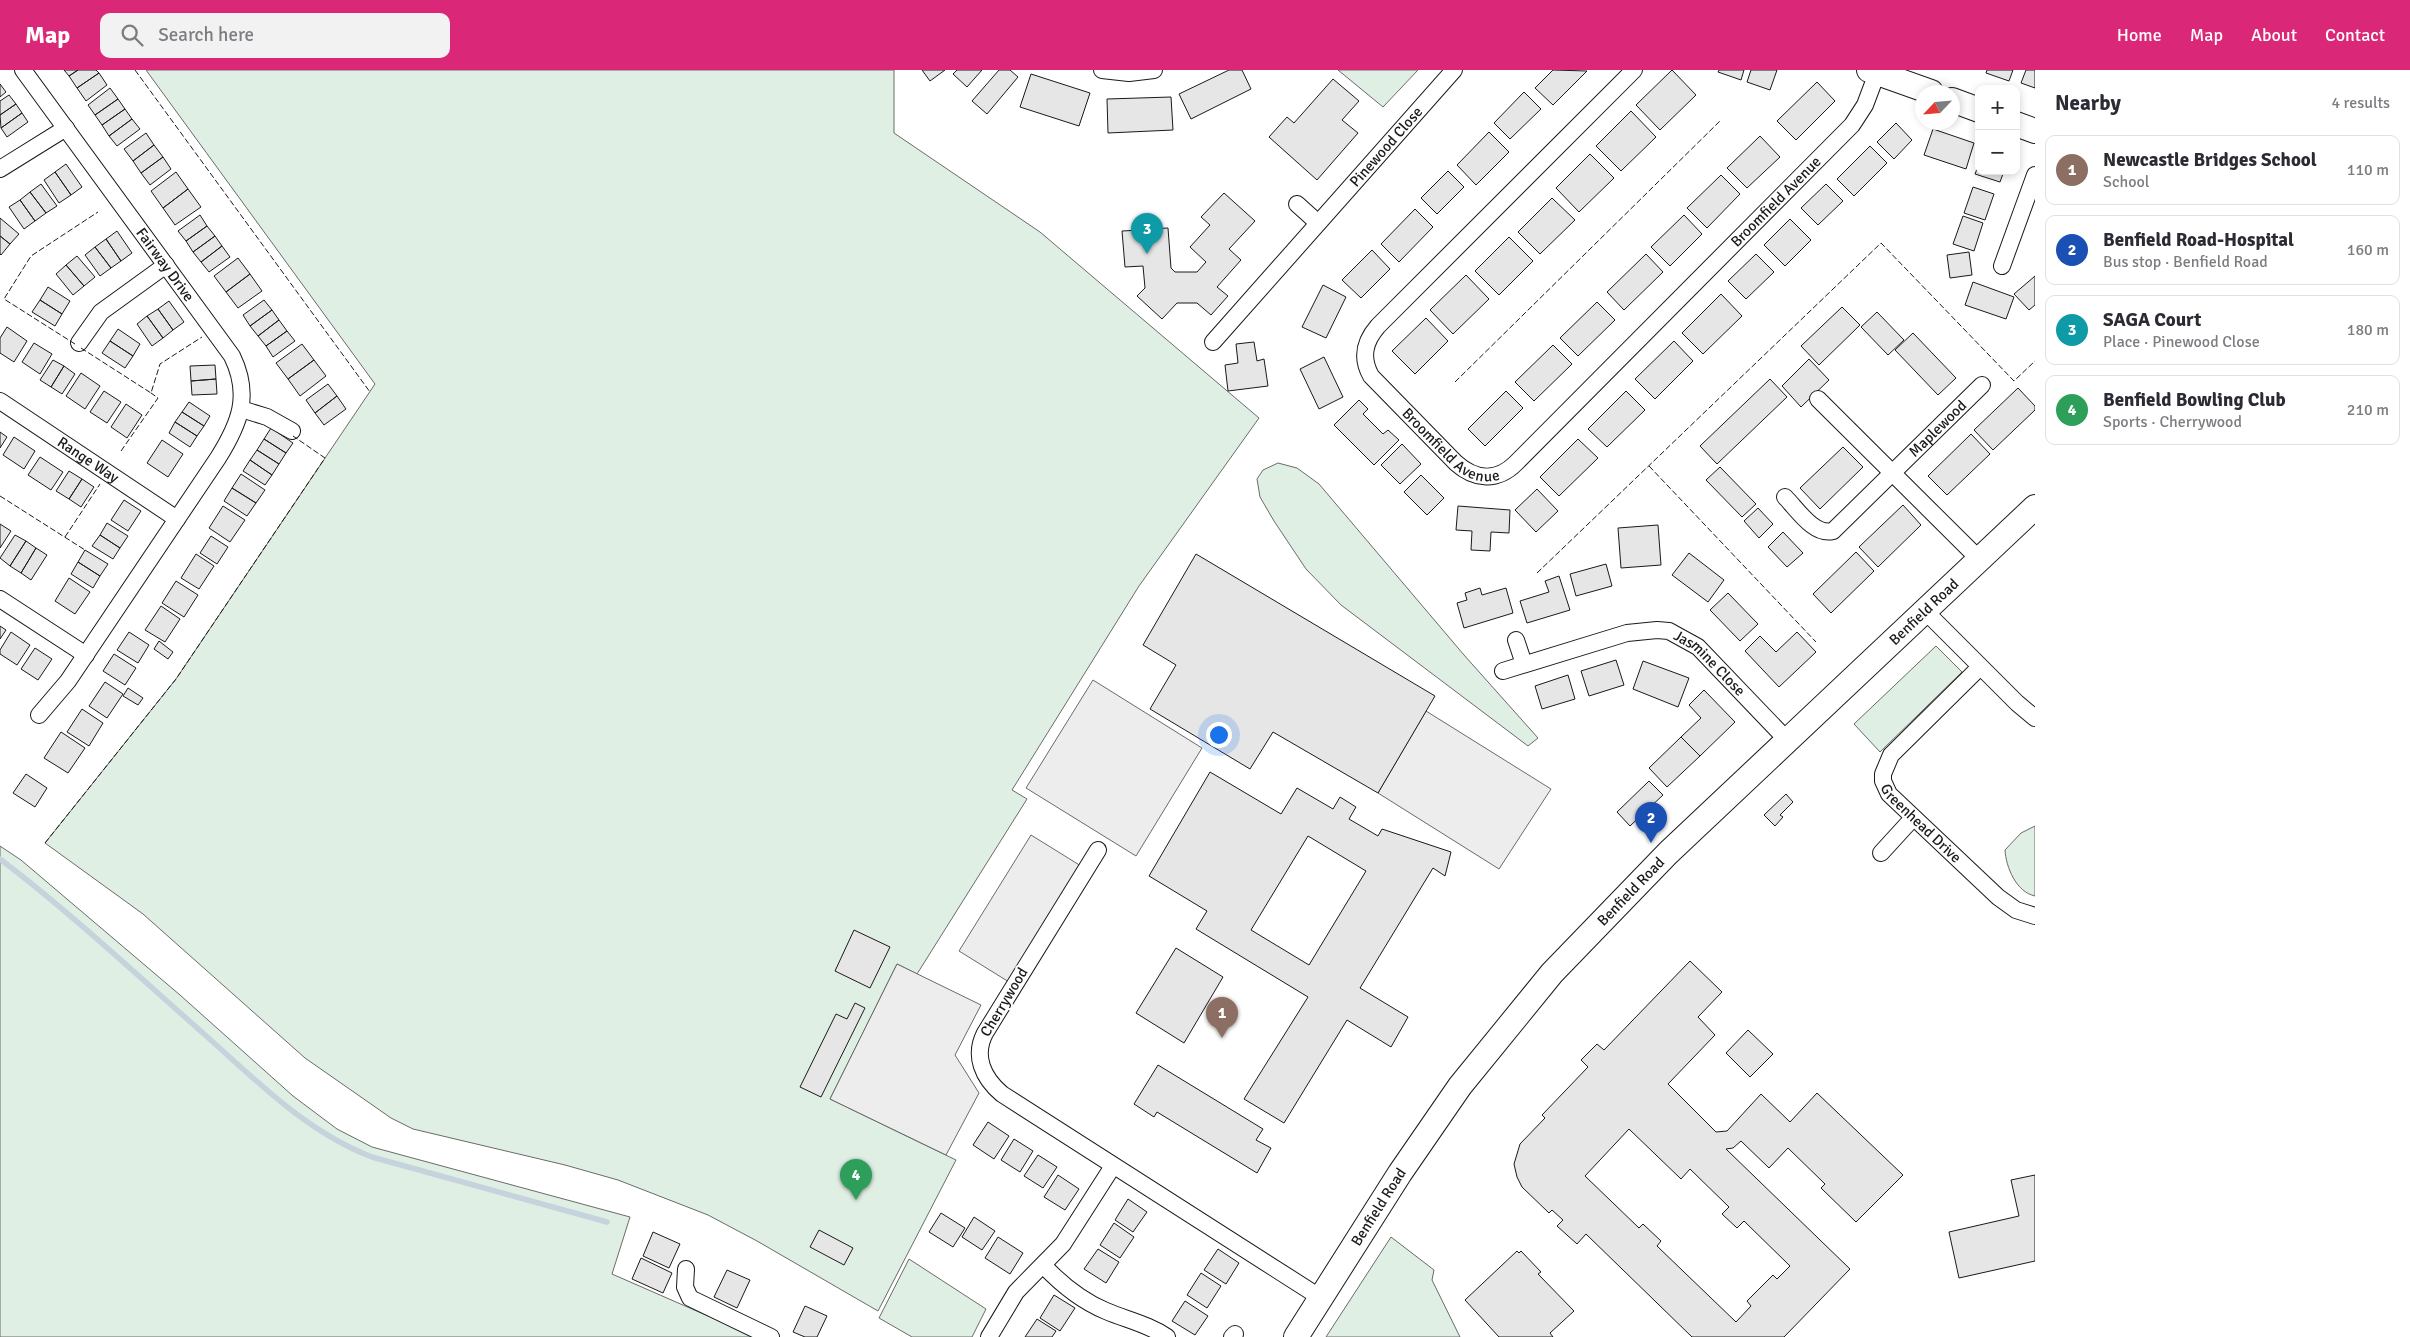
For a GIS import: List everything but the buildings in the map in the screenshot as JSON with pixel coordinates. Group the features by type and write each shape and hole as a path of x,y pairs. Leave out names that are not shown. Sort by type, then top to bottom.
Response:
{"street":[{"name":"Fairway Drive","path":"23,70 232,356 242,380 243,394 241,409 228,443 86,656 68,681 39,714"},
{"path":"1102,70 1129,73 1154,70"},
{"name":"Pinewood Close","path":"1213,342 1454,70"},
{"name":"Broomfield Avenue","path":"1634,70 1378,326 1367,340 1365,358 1371,376 1456,463 1472,474 1485,477 1499,475 1516,463 1852,125 1865,105 1873,72"},
{"path":"1873,72 1915,86"},
{"path":"1960,103 1975,109"},
{"path":"2020,125 2035,131"},
{"path":"0,169 66,128"},
{"path":"2002,266 2035,175"},
{"path":"1298,204 1318,223"},
{"path":"79,343 101,312 166,265"},
{"name":"Maplewood","path":"1785,497 1814,527 1826,533 1838,528 1982,384"},
{"path":"1818,399 1979,560"},
{"name":"Range Way","path":"0,401 177,519"},
{"path":"241,409 267,417 292,431"},
{"name":"Benfield Road","path":"1296,1337 1424,1137 1465,1079 1523,1006 1582,940 1635,886 2035,507"},
{"path":"0,599 86,656"},
{"path":"1925,612 2035,718"},
{"name":"Jasmine Close","path":"1503,671 1627,633 1657,630 1668,631 1698,647 1788,740"},
{"path":"1516,640 1524,664"},
{"name":"Greenhead Drive","path":"1980,667 1898,747 1887,762 1883,774 1886,788 1913,818 2008,905 2024,914 2035,916"},
{"path":"1882,853 1913,818"},
{"name":"Cherrywood","path":"1098,850 985,1033 979,1055 983,1072 1002,1094 1321,1298"},
{"path":"989,1337 1016,1292 1044,1266 1063,1244 1113,1166"},
{"path":"1044,1266 1069,1290 1093,1305 1148,1326 1167,1337"},
{"path":"686,1269 685,1287 690,1298 772,1337"}],"green space":[{"path":"146,70 894,70 894,133 1040,232 1259,418 1139,586 1012,790 1027,799 917,974 897,964 830,1099 956,1160 878,1311 708,1215 618,1180 565,1165 413,1129 391,1118 305,1058 143,914 45,843 176,679 375,384"},
{"path":"1338,70 1418,70 1383,107"},
{"path":"1278,463 1297,468 1319,484 1464,655 1538,738 1528,746 1341,605 1306,569 1260,497 1257,479 1263,470"},
{"path":"1936,646 1962,672 1880,752 1854,724"},
{"path":"2035,826 2035,896 2022,890 2013,878 2007,864 2005,850 2021,833"},
{"path":"0,846 21,860 180,995 293,1096 337,1129 372,1147 630,1217 612,1274 756,1337 0,1337"},
{"path":"1391,1237 1434,1270 1432,1280 1460,1337 1326,1337"},
{"path":"909,1259 986,1309 972,1337 912,1337 879,1318"}],"shaded area":[{"path":"1093,680 1202,748 1136,856 1026,788"},
{"path":"1426,711 1551,789 1499,869 1378,793"},
{"path":"1031,835 1081,866 1009,982 959,951"},
{"path":"897,964 981,1005 955,1055 979,1093 946,1155 830,1099"}],"waterway":[{"path":"0,859 129,967 263,1087 325,1134 372,1157 607,1222"}],"fence":[{"path":"135,70 370,392"},
{"path":"1455,382 1721,120"},
{"path":"75,344 4,299 31,256 98,212"},
{"path":"1537,573 1881,243 2014,381 2035,361"},
{"path":"81,348 151,393 160,364 202,337"},
{"path":"121,451 158,398 151,393"},
{"path":"45,843 176,679 325,458 293,436"},
{"path":"1649,466 1816,642"},
{"path":"65,537 100,484"},
{"path":"0,496 85,550"}],"place":[{"name":"SAGA Court","path":"1147,254"},
{"name":"Benfield Road-Hospital","path":"1651,843"},
{"name":"Newcastle Bridges School","path":"1222,1038"},
{"name":"Benfield Bowling Club","path":"856,1200"}]}
